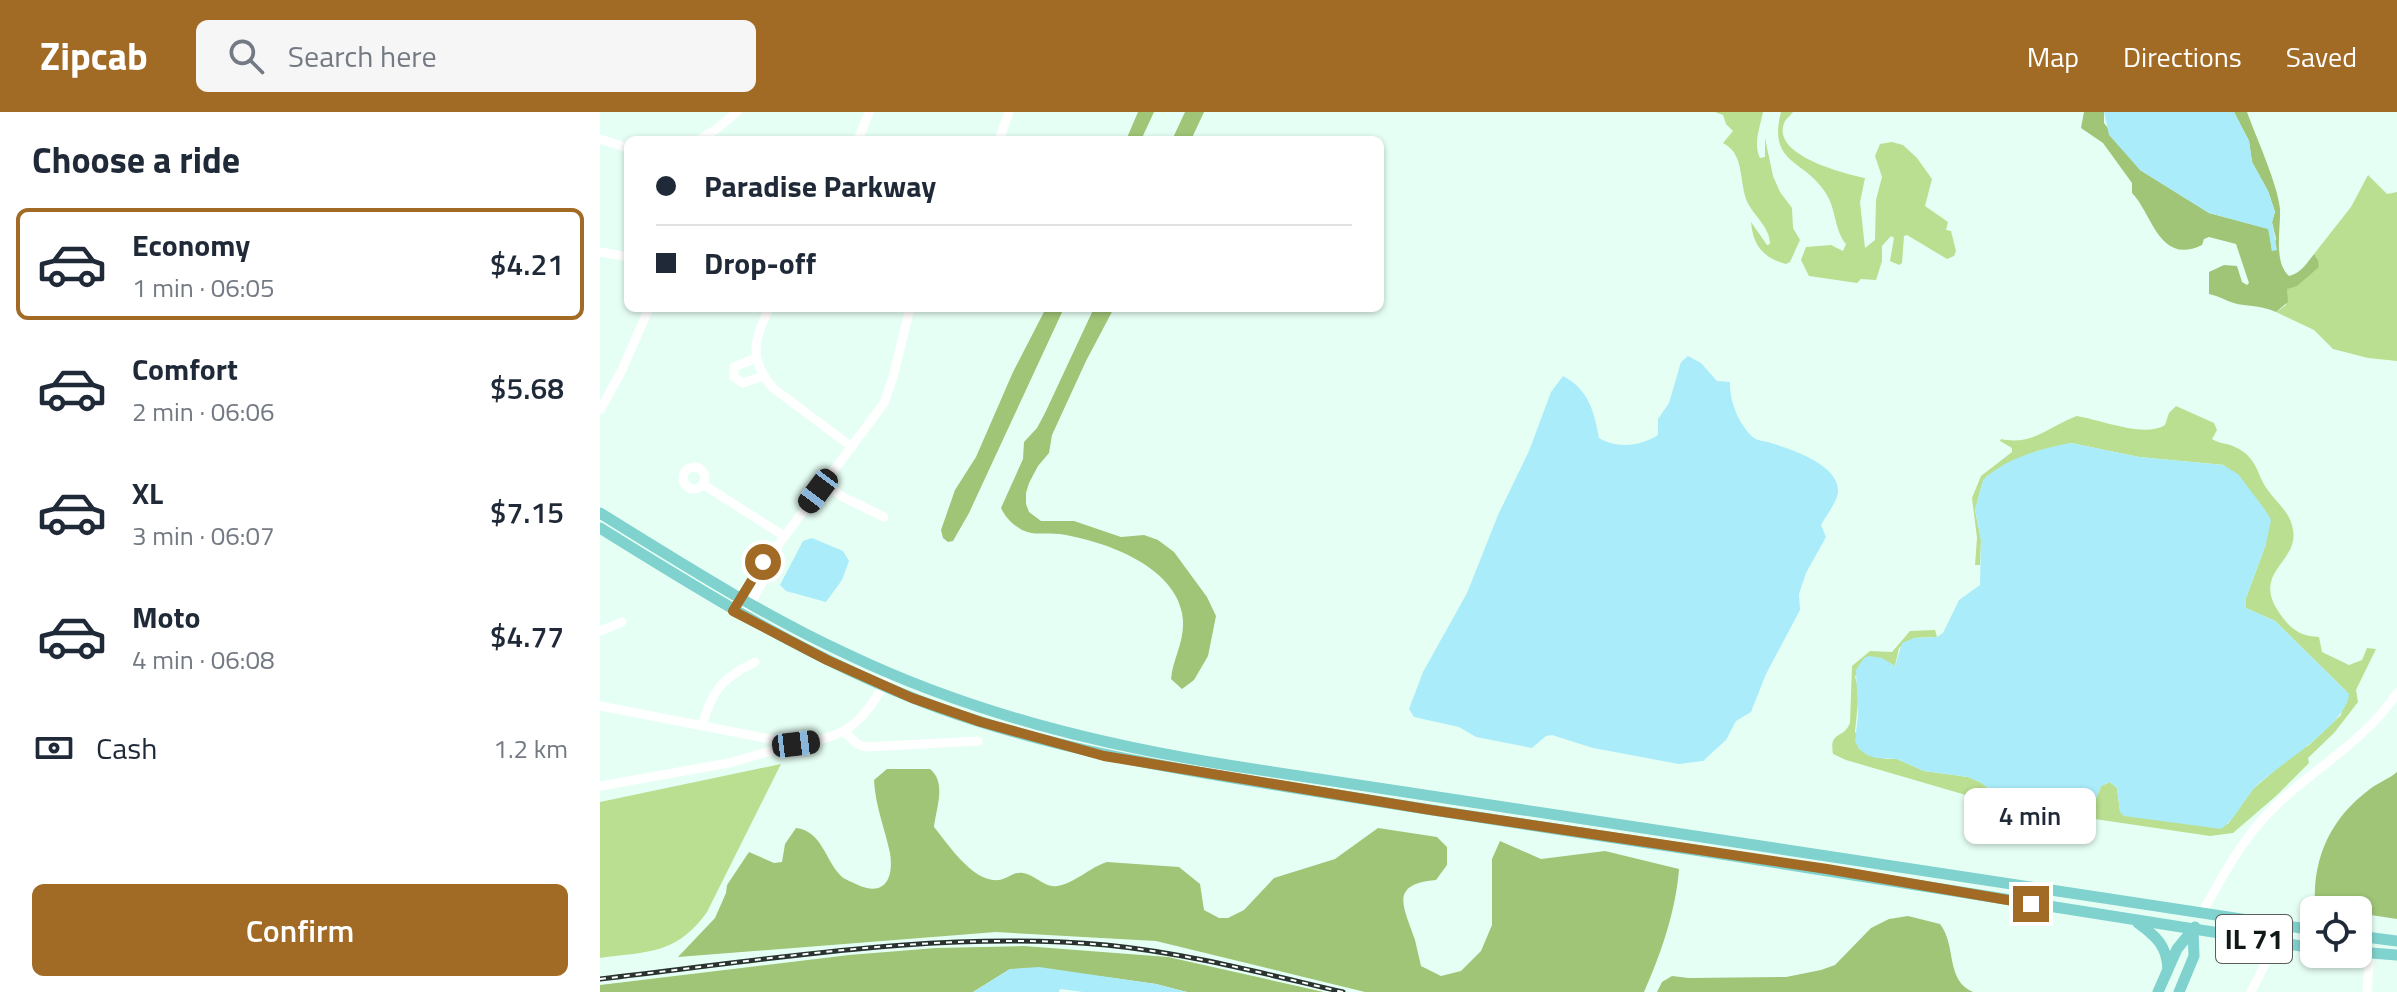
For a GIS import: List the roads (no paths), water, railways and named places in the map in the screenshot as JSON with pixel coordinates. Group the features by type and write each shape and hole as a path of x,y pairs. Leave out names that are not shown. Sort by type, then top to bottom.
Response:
{"main road":[{"name":"IL 71","path":"600,513 745,602 890,674 998,714 1098,741 1173,756 2300,928"},
{"name":"IL 71","path":"600,528 738,614 883,686 1028,736 1152,766 1827,869 2300,946"},
{"path":"2158,992 2177,949 2202,913"},
{"path":"2134,920 2163,945 2168,970"},
{"path":"2179,992 2194,956 2193,929"},
{"path":"2372,938 2397,941"},
{"path":"2372,953 2397,955"}],"street":[{"path":"718,135 737,112"},
{"path":"860,136 869,112"},
{"path":"1000,136 1009,112"},
{"path":"600,139 624,147"},
{"path":"600,252 624,256"},
{"path":"600,410 647,312"},
{"path":"767,312 759,330 756,358 763,376 773,388 852,447"},
{"path":"738,614 772,565 781,541 877,415 889,390 909,312"},
{"path":"756,358 734,367 734,377 743,383 763,376"},
{"path":"824,483 843,497 884,517"},
{"path":"704,485 781,541"},
{"path":"600,631 622,622"},
{"path":"702,726 709,702 719,684 755,662"},
{"path":"600,786 729,763 796,744 817,742 845,732 869,707 890,674"},
{"path":"2202,913 2229,864 2266,815 2360,735 2397,693"},
{"path":"600,706 796,744"},
{"path":"845,732 857,744 866,747 978,741"},
{"path":"2251,992 2270,954"},
{"path":"2365,968 2367,992"}],"water":[{"path":"2104,112 2234,112 2249,141 2252,162 2268,191 2275,212 2272,222 2277,250 2272,251 2268,229 2209,213 2140,170 2109,135"},
{"path":"1688,356 1701,363 1717,381 1730,382 1736,412 1754,438 1813,460 1837,482 1837,496 1821,525 1826,537 1806,573 1799,594 1800,610 1766,674 1751,712 1736,721 1726,740 1703,761 1679,764 1593,748 1552,735 1546,736 1532,748 1476,737 1459,727 1414,717 1409,709 1423,672 1467,593 1498,515 1529,451 1551,392 1563,376 1579,388 1589,402 1599,438 1613,444 1637,444 1658,435 1658,419 1669,403 1681,362"},
{"path":"2071,443 2139,457 2223,465 2238,474 2271,520 2266,544 2246,598 2246,608 2275,621 2349,694 2337,718 2311,743 2257,785 2221,829 2124,816 2120,812 2117,788 2110,782 2101,786 2095,801 2087,807 2006,797 1968,777 1924,771 1897,759 1867,755 1855,741 1858,715 1856,670 1864,658 1882,658 1895,666 1902,643 1914,638 1937,637 1943,633 1959,600 1980,585 1981,540 1975,510 1983,480 2002,466 2024,456"},
{"path":"812,538 843,551 849,561 842,580 826,602 786,591 780,585 803,541"},
{"path":"1039,967 1156,984 1187,992 1083,992 1060,989 1059,992 973,992 1010,969"}],"railway":[{"path":"600,979 852,949 979,941 1043,941 1166,953 1343,992"}]}
